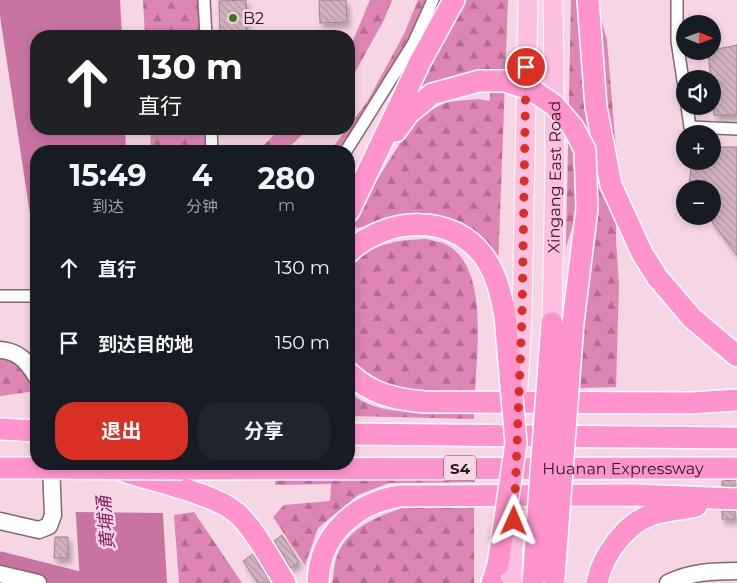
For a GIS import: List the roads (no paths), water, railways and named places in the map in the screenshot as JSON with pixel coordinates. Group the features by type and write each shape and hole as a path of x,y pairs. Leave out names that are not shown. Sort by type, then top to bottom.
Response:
{"highway":[{"path":"355,198 420,62 454,0"},
{"path":"588,0 596,107 611,184 642,253 657,277 692,318 737,356"},
{"path":"355,205 399,126 408,114 432,94 478,81 505,81 532,90 554,105 573,127 585,150 587,208 576,293 554,580"},
{"path":"355,247 372,234 394,226 419,224 452,232 469,242 484,257 513,316 516,443 503,578"},
{"path":"533,583 552,323"},
{"path":"355,378 376,393 396,399 424,402 691,403 737,400"},
{"path":"0,429 30,431"},
{"name":"Huanan Expressway","path":"355,434 737,438"},
{"name":"Huanan Expressway","path":"0,468 30,467"},
{"name":"Huanan Expressway","path":"127,470 183,479 737,468"},
{"path":"183,479 236,512 285,583"},
{"path":"318,583 318,570 325,550 334,535 357,511 384,499 400,496 634,495 734,500"},
{"path":"597,583 600,570 615,544 629,529 652,514 734,500"}],"main road":[{"name":"Xingang East Road","path":"513,316 528,0"},
{"name":"Xingang East Road","path":"553,0 555,163 552,323 554,580"}],"street":[{"path":"204,0 206,30"},
{"path":"350,145 413,44 433,0"},
{"path":"677,0 677,41 681,70"},
{"path":"688,115 690,127 737,129"},
{"path":"0,296 30,296"},
{"path":"0,350 11,350 23,358 30,368"},
{"path":"0,521 40,530 49,526 53,515 47,470"},
{"path":"668,583 685,575 712,571 737,571"},
{"path":"0,574 38,583"}],"water":[{"path":"0,0 120,0 122,30 30,30 30,135 125,135 126,145 30,145 30,214 0,16"},
{"name":"黄埔涌","path":"69,470 160,470 167,583 80,583 76,516"}],"waterway":[{"path":"0,561 87,583"}],"place":[{"name":"B2","path":"233,18"}]}
